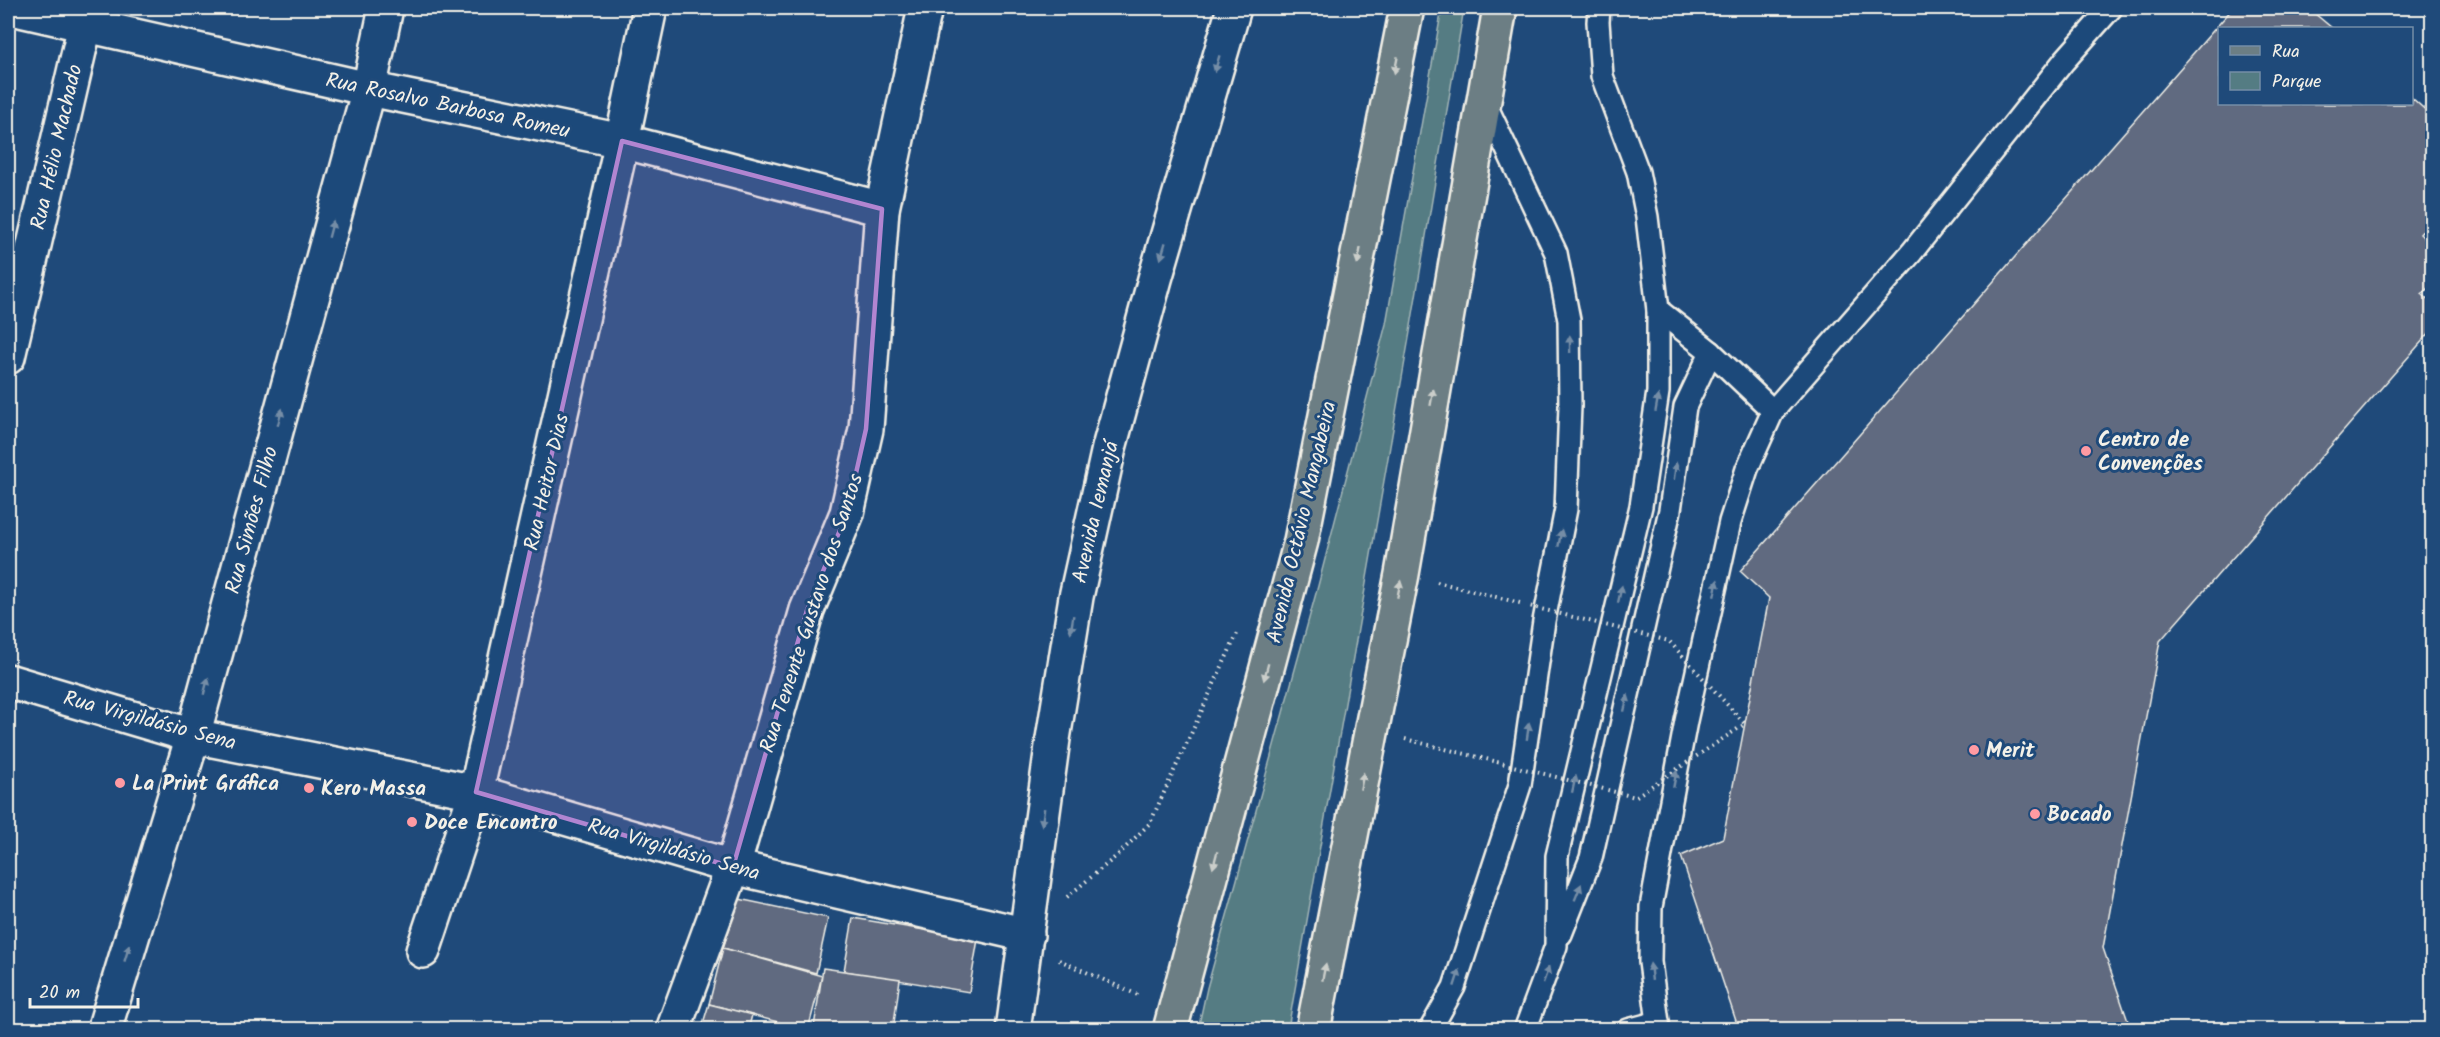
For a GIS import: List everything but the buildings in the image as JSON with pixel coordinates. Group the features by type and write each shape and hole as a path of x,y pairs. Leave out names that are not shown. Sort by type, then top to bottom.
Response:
{"main road":[{"name":"Avenida Octávio Mangabeira","path":"1170,1029 1301,541 1407,8"},
{"path":"1313,1029 1402,574 1500,8"}],"street":[{"name":"Rua Rosalvo Barbosa Romeu","path":"12,8 87,17 369,89 622,141 882,209"},
{"name":"Rua Simões Filho","path":"104,1029 193,736 369,89 386,8"},
{"name":"Rua Heitor Dias","path":"423,951 476,792 650,8"},
{"name":"Rua Tenente Gustavo dos Santos","path":"673,1029 732,867 807,610 847,513 866,429 882,209 924,8"},
{"name":"Avenida Iemanjá","path":"1013,1029 1053,739 1076,597 1109,448 1155,279 1234,8"},
{"name":"Rua Hélio Machado","path":"8,357 87,17"},
{"name":"Rua Virgildásio Sena","path":"8,681 193,736 476,792 732,867 1026,940"}],"lane":[{"path":"1556,946 1557,856 1641,506 1658,392 1658,310 1647,218 1638,172 1602,76 1599,8"},
{"path":"1628,1029 1658,1026 1650,962 1651,907 1682,744 1730,522 1747,469 1773,411 1912,252 2064,61 2111,8"},
{"path":"1430,1029 1454,987 1520,785 1544,621 1566,509 1570,406 1569,321 1556,253 1484,101"},
{"path":"1658,310 1711,352 1773,411"},
{"path":"1525,1029 1592,858 1670,510 1685,407 1711,352"},
{"path":"1652,429 1680,439"},
{"path":"1641,506 1670,510"}],"path":[{"path":"1396,736 1635,797 1744,724 1670,641 1433,581"},
{"path":"1065,899 1119,854 1150,823 1242,625"},
{"path":"1026,940 1140,996"}],"highlighted area":[{"path":"622,141 882,209 866,429 847,513 807,610 733,867 476,792"}],"green space":[{"path":"1442,8 1464,8 1410,332 1288,1029 1198,1029 1207,988 1318,586 1386,324"}],"place":[{"name":"Centro de Convenções","path":"2086,451"},
{"name":"Merit","path":"1974,750"},
{"name":"La Print Gráfica","path":"120,783"},
{"name":"Kero Massa","path":"309,788"},
{"name":"Bocado","path":"2035,814"},
{"name":"Doce Encontro","path":"412,822"}]}
